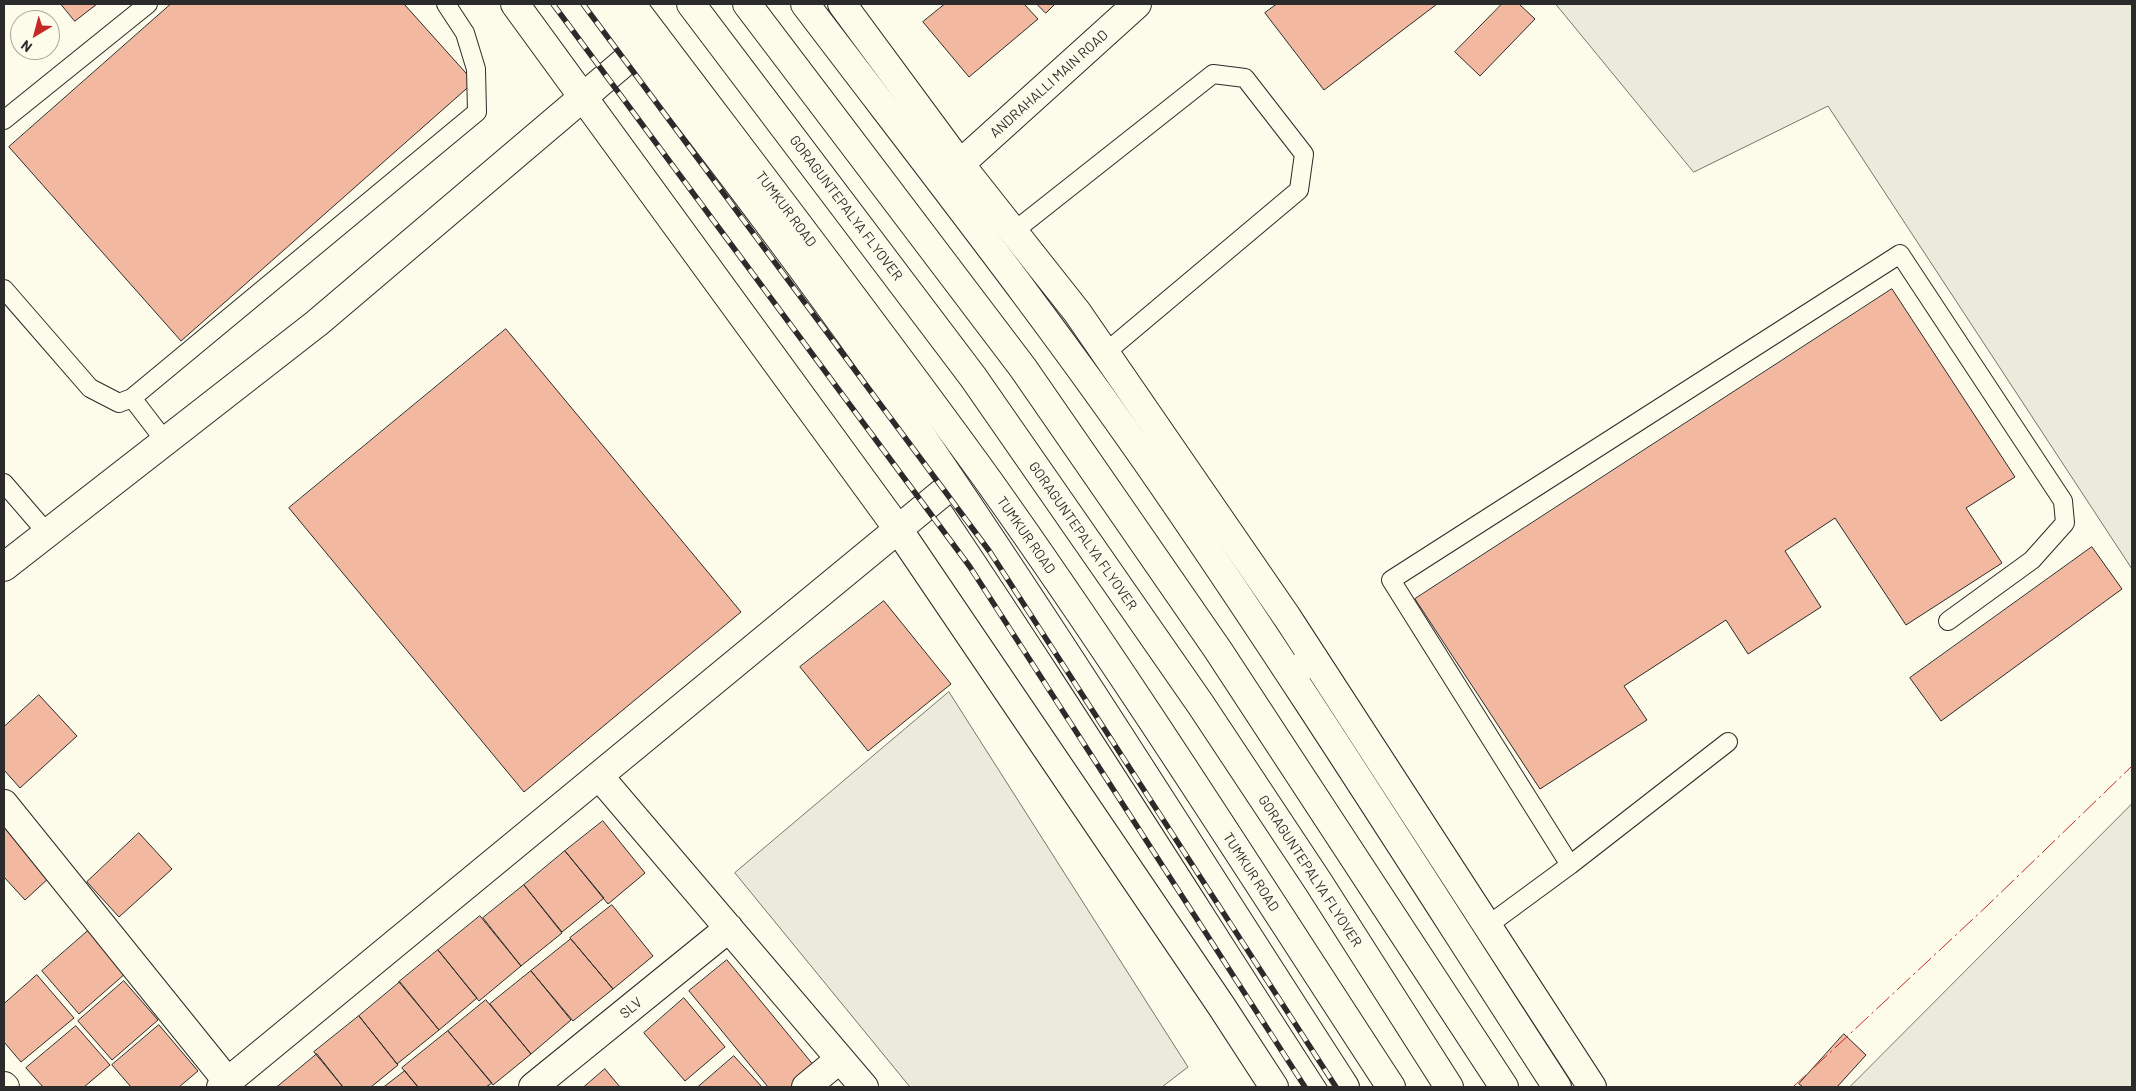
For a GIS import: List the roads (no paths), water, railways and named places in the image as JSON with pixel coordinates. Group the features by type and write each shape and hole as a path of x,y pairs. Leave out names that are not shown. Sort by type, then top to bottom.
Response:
{"main road":[{"path":"515,4 898,529 1222,1007 1274,1087"},
{"path":"601,4 646,43 953,484 1009,567 1346,1087"},
{"name":"TUMKUR ROAD","path":"631,4 646,43 827,263 996,492 1145,708 1391,1087"},
{"name":"GORAGUNTEPALYA FLYOVER","path":"691,4 973,377 1201,705 1319,883 1449,1087"},
{"path":"747,4 1029,376 1218,650 1504,1087"},
{"path":"805,4 1057,335 1160,481 1290,674 1557,1087"},
{"path":"842,4 960,164 1077,312 1314,659 1592,1087"},
{"name":"ANDRAHALLI MAIN ROAD","path":"960,164 1137,4"},
{"path":"4,567 317,323 646,43"},
{"path":"4,804 224,1084 953,484"},
{"path":"1290,674 1314,659"},
{"path":"598,776 864,1087"},
{"name":"SLV","path":"533,1087 729,928"},
{"path":"806,1087 840,1059"}],"lane":[{"path":"4,120 148,4"},
{"path":"4,289 90,388 119,403 132,398 476,112 476,69 465,33 446,4"},
{"path":"1013,232 1213,74 1245,78 1304,154 1299,190 1105,353"},
{"path":"1570,865 1391,580 1900,254 2063,501 2065,523 2032,560 1948,621"},
{"path":"132,398 166,441"},
{"path":"4,483 47,533"},
{"path":"1488,926 1728,742"}],"railway":[{"path":"553,4 970,567 1305,1087"},
{"path":"583,4 990,552 1336,1087"}]}
